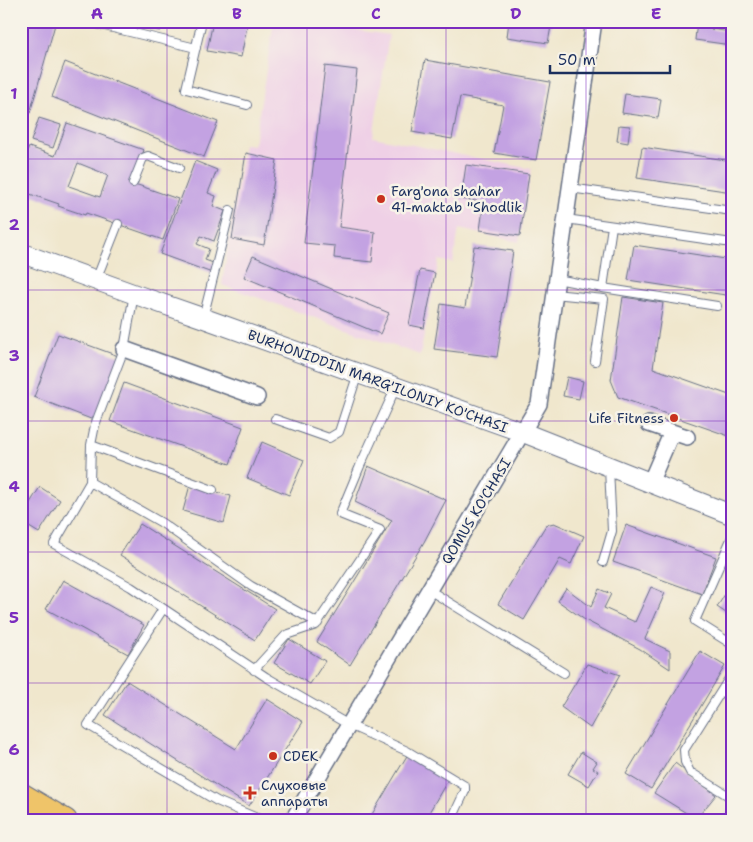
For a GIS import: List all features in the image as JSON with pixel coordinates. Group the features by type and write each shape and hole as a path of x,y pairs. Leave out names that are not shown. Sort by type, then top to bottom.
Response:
{"main road":[{"path":"21,795 65,821"}],"street":[{"name":"QOMUS KO'CHASI","path":"292,821 539,404 594,21"},
{"name":"BURHONIDDIN MARG'ILONIY KO'CHASI","path":"21,253 522,432 732,516"},
{"path":"124,349 257,397"},
{"path":"649,424 687,437"},
{"path":"650,483 672,432"}],"lane":[{"path":"84,21 196,48"},
{"path":"202,21 186,89 248,105"},
{"path":"133,183 145,156 179,168"},
{"path":"570,188 732,211"},
{"path":"203,318 230,210"},
{"path":"566,220 732,242"},
{"path":"96,280 118,224"},
{"path":"603,288 612,226"},
{"path":"556,286 603,288 717,306"},
{"path":"556,286 604,299 595,361"},
{"path":"134,294 124,349 95,425 90,482 54,544 131,587 254,670 349,725 407,751 465,786 465,791 451,821"},
{"path":"275,419 329,438 339,432 358,373"},
{"path":"254,670 286,635 318,623 380,530 340,514 396,387"},
{"path":"92,445 213,490"},
{"path":"603,562 612,531 609,467"},
{"path":"90,482 162,523 251,586 318,623"},
{"path":"732,537 695,621 730,643 732,647"},
{"path":"429,590 564,673"},
{"path":"163,609 88,725 216,801 264,821"},
{"path":"732,674 684,750 685,762 690,772 732,798"}],"shaded area":[{"name":"Farg'ona shahar 41-maktab \"Shodlik","path":"274,21 297,21 389,35 373,137 531,169 519,242 459,229 453,263 439,260 420,355 222,285 244,144 254,145"}],"building":[{"path":"21,21 56,21 30,113 21,111"},
{"path":"124,21 162,21 160,31"},
{"path":"213,21 248,21 241,57 207,51"},
{"path":"509,21 552,21 548,43 507,37"},
{"path":"697,21 711,21 710,29 732,32 731,45 695,40"},
{"path":"425,60 550,82 536,160 494,153 503,105 460,97 452,139 412,132"},
{"path":"65,62 218,122 204,157 52,97"},
{"path":"325,66 357,70 339,227 375,232 372,262 334,258 335,246 304,243"},
{"path":"625,94 661,99 658,118 622,113"},
{"path":"39,118 61,125 53,148 31,141"},
{"path":"67,123 144,150 132,183 178,199 163,240 86,213 85,215 58,206 59,204 21,191 21,182 28,163 24,162 29,147 55,156","holes":["78,163 108,175 100,197 69,186"]},
{"path":"619,125 630,126 628,143 617,141"},
{"path":"642,147 732,161 732,192 637,178"},
{"path":"246,153 277,160 264,245 232,239"},
{"path":"195,161 217,170 208,193 216,196 213,206 225,211 214,241 201,236 197,244 209,249 205,260 216,264 212,273 160,254"},
{"path":"466,165 529,174 520,236 480,230 484,202 461,199"},
{"path":"634,245 732,260 732,296 628,280"},
{"path":"474,246 513,251 497,357 434,349 441,304 465,308"},
{"path":"253,256 389,313 380,334 244,277"},
{"path":"420,270 435,273 424,328 409,325"},
{"path":"623,297 663,303 653,368 732,396 732,428 729,436 618,397 611,380"},
{"path":"58,334 121,357 96,421 34,397"},
{"path":"567,377 583,381 579,399 563,396"},
{"path":"124,383 243,427 230,464 110,421"},
{"path":"262,442 304,460 289,495 247,478"},
{"path":"368,466 446,500 424,542 350,665 317,642 392,520 355,502"},
{"path":"190,485 231,496 224,523 183,511"},
{"path":"40,487 60,500 39,533 21,522 21,517"},
{"path":"554,523 584,536 571,564 560,559 524,620 498,604 546,525"},
{"path":"140,524 275,609 255,640 120,555"},
{"path":"626,525 716,557 702,594 613,562"},
{"path":"63,580 144,625 128,654 46,609"},
{"path":"732,583 732,617 717,607"},
{"path":"651,587 665,593 645,639 670,651 670,669 640,649 585,620 558,601 566,588 591,607 599,589 611,594 604,608 635,622"},
{"path":"289,639 325,661 310,684 274,663"},
{"path":"700,651 725,666 651,789 626,774"},
{"path":"587,664 620,675 590,728 561,707"},
{"path":"127,681 236,749 267,699 303,722 249,806 105,715"},
{"path":"581,752 597,762 593,768 598,771 589,786 568,774"},
{"path":"408,754 449,778 424,821 368,821"},
{"path":"675,763 716,795 696,819 654,793"},
{"path":"730,807 732,808 732,821 722,821"}],"place":[{"name":"Farg'ona shahar 41-maktab \"Shodlik","path":"381,199"},
{"name":"Life Fitness","path":"674,418"},
{"name":"CDEK","path":"273,756"},
{"name":"Слуховые аппараты","path":"250,793"}]}
